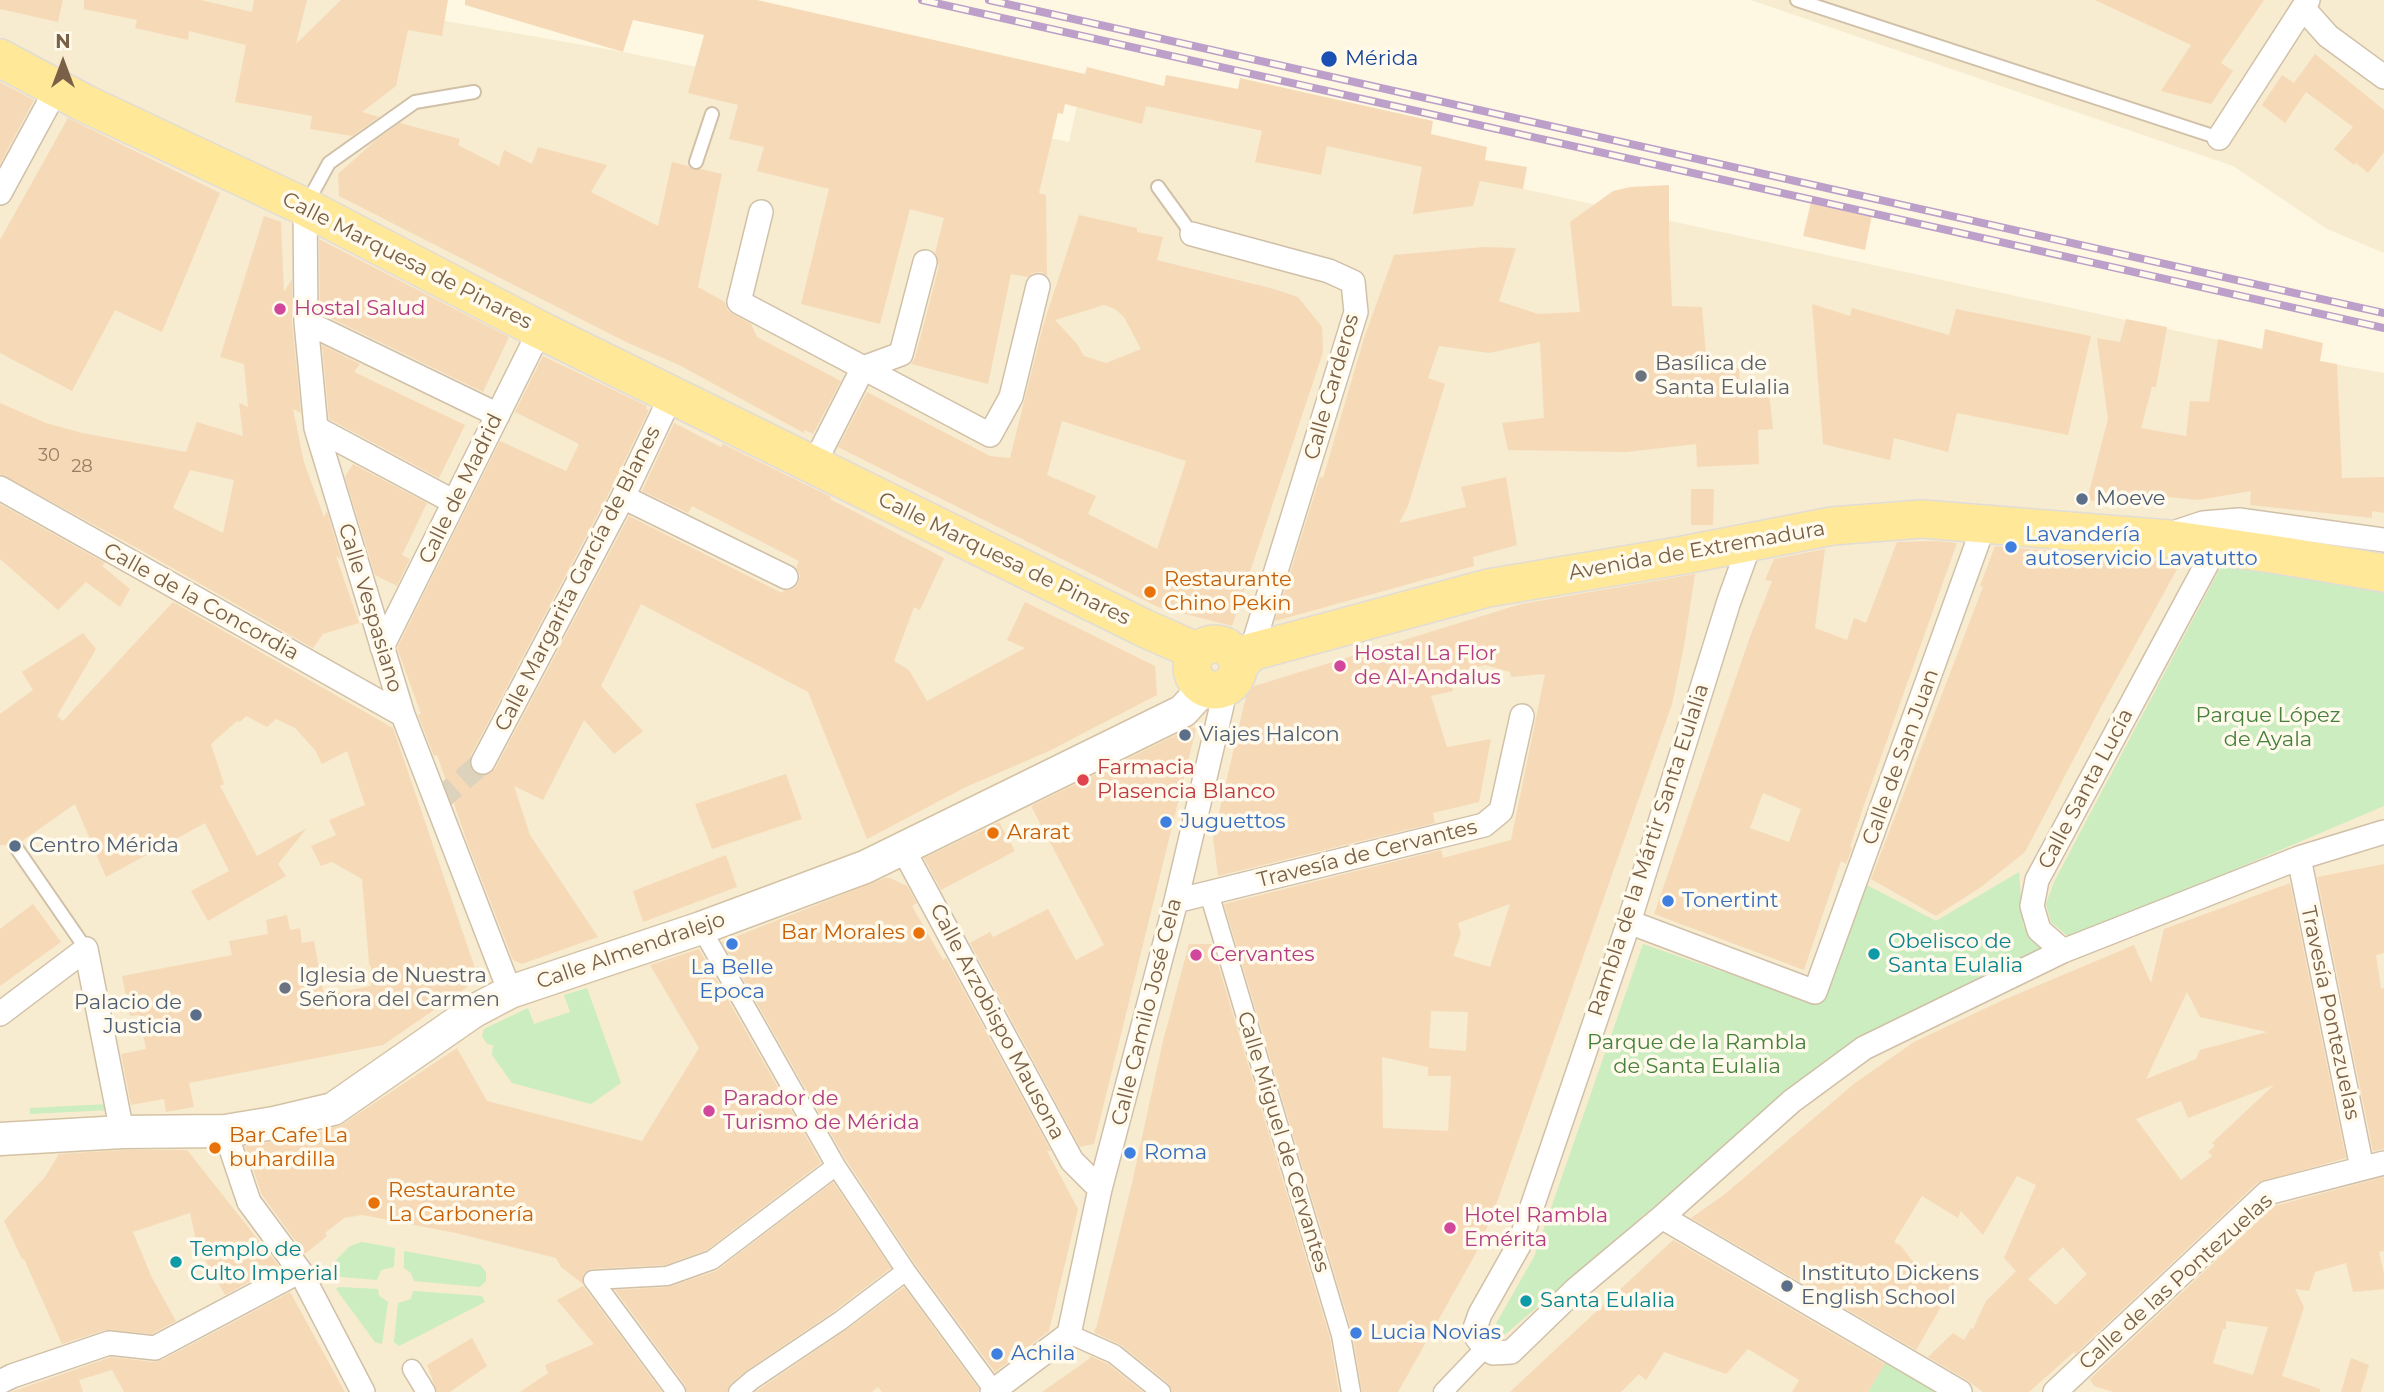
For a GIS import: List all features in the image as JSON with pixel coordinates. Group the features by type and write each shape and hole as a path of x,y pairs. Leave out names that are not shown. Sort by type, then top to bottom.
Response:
{"main road":[{"name":"Calle Marquesa de Pinares","path":"0,58 84,103 305,207 540,330 1146,629 1196,651 1209,643 1221,643 1232,650 1228,674"},
{"name":"Avenida de Extremadura","path":"1228,674 1488,588 1750,543 1832,526 1922,519 1985,523 2217,545 2384,573"},
{"name":"Calle Almendralejo","path":"0,1139 122,1132 225,1131 274,1124 333,1109 474,1011 510,992 701,928 865,867 1183,711 1228,674"}],"street":[{"path":"2219,138 2305,4 2328,36 2384,77"},
{"path":"0,193 57,88"},
{"name":"Calle Vespasiano","path":"305,207 306,322 316,428 403,715 510,992"},
{"path":"761,212 739,302 989,435 1011,397 1038,286"},
{"name":"Calle Carderos","path":"1192,234 1329,271 1353,282 1356,312 1228,674"},
{"path":"814,464 863,368 901,354 925,262"},
{"path":"306,322 498,415"},
{"name":"Calle de Madrid","path":"382,647 540,330"},
{"name":"Calle Margarita García de Blanes","path":"483,762 623,497 672,394"},
{"path":"316,428 454,502"},
{"name":"Calle de la Concordia","path":"0,488 403,715"},
{"path":"623,497 786,577"},
{"path":"2169,539 2176,532 2203,523 2239,520 2384,540"},
{"name":"Calle de San Juan","path":"1815,992 1985,523"},
{"name":"Rambla de la Mártir Santa Eulalia","path":"1485,1348 1477,1338 1475,1328 1480,1314 1519,1245 1629,922 1729,601 1750,543"},
{"name":"Calle Santa Lucía","path":"2063,951 2039,930 2032,906 2037,880 2217,545"},
{"name":"Calle Camilo José Cela","path":"1069,1334 1100,1189 1176,901 1228,674"},
{"name":"Travesía de Cervantes","path":"1176,901 1484,825 1501,811 1522,716"},
{"path":"1443,1392 1485,1348 1493,1353 1511,1352 1576,1289 1662,1217 1792,1101 1864,1048 2063,951 2299,858 2384,832"},
{"name":"Calle Arzobispo Mausona","path":"902,849 1072,1161 1100,1189"},
{"name":"Travesía Pontezuelas","path":"2299,858 2373,1165"},
{"name":"Calle Miguel de Cervantes","path":"1209,893 1341,1335 1351,1392"},
{"name":"Rambla de la Mártir Santa Eulalia","path":"1629,922 1815,992"},
{"path":"701,928 836,1166 906,1271 994,1391 1069,1334 1114,1354 1161,1392"},
{"path":"0,1014 86,949 122,1132"},
{"path":"225,1131 249,1202 300,1271 363,1392"},
{"name":"Calle de las Pontezuelas","path":"2062,1391 2267,1193 2373,1165"},
{"path":"676,1392 593,1280 667,1276 712,1261 836,1166"},
{"path":"1662,1217 1960,1392"},
{"path":"0,1382 109,1343 155,1348 300,1271"},
{"path":"738,1392 906,1271"},
{"path":"412,1370 426,1392"}],"lane":[{"path":"1797,0 2219,138"},
{"path":"305,207 329,163 415,102 474,92"},
{"path":"696,162 712,114"},
{"path":"1158,187 1192,234"},
{"path":"15,846 86,949"}],"shaded area":[{"path":"0,0 361,0 411,15 623,52 1069,142 1080,91 2306,359 2384,373 2384,1392 0,1392"},
{"path":"1751,0 2384,0 2384,253 2327,229 2233,166"}],"green space":[{"name":"Parque López de Ayala","path":"2226,557 2384,585 2384,806 2071,939 2051,922 2046,904 2054,882"},
{"name":"Parque de la Rambla de Santa Eulalia","path":"2019,872 2023,925 2043,951 1866,1033 1751,1123 1508,1332 1502,1336 1494,1334 1493,1329 1534,1257 1643,944 1816,1004 1861,882 1936,921"},
{"path":"587,988 621,1083 591,1104 512,1083 492,1055 493,1045 487,1044 482,1036 484,1029 528,1008 534,1024 570,1012 564,995"},
{"path":"109,1104 109,1110 30,1114 30,1108"},
{"path":"362,1242 395,1248 394,1267 381,1270 377,1280 331,1276 325,1271 350,1246"},
{"path":"404,1251 480,1265 486,1272 486,1281 480,1287 414,1281 411,1273 404,1268"},
{"path":"336,1289 378,1289 379,1296 388,1302 382,1344 375,1342"},
{"path":"413,1291 482,1296 485,1302 399,1346 394,1342 398,1303 411,1299"},
{"path":"1891,1353 1960,1392 1868,1392"}],"building":[{"path":"0,0 63,0 58,22 0,9"},
{"path":"84,0 201,0 252,12 254,0 307,0 296,44 341,0 448,0 442,36 408,30 396,86 362,112 379,117 352,136 310,129 312,116 235,102 246,45 189,31 188,40 135,28 137,20 84,9"},
{"path":"465,0 757,0 1085,74 1087,67 1164,86 1166,75 1238,89 1240,78 1433,121 1431,134 1487,147 1485,160 1527,167 1523,189 1480,181 1473,206 1413,214 1422,167 1327,146 1321,175 1255,162 1262,131 1146,106 1142,124 1065,104 1063,114 1058,113 1039,193 1046,195 1047,276 1041,272 1028,277 1011,274 988,384 911,364 915,358 939,266 935,253 944,218 910,209 880,324 801,304 829,189 757,171 764,147 729,139 738,105 688,93 704,35 633,20 623,52 465,5"},
{"path":"2095,0 2264,0 2221,63 2233,71 2211,104 2161,91 2191,45"},
{"path":"2315,54 2384,110 2384,152 2368,173 2334,149 2353,127 2306,92 2285,123 2262,105 2282,75 2294,83"},
{"path":"0,82 34,100 0,164"},
{"path":"68,118 220,193 162,332 115,310 72,391 0,353 0,240"},
{"path":"400,123 460,139 458,145 499,166 504,150 532,164 538,147 607,165 591,192 658,226 672,162 694,170 722,174 698,287 725,302 728,311 751,324 757,337 841,381 813,434 805,430 804,433 679,365 626,342 339,196 338,174 376,140"},
{"path":"1669,185 1672,306 1702,307 1707,369 1739,368 1740,393 1769,393 1773,429 1758,430 1759,464 1697,467 1696,444 1626,452 1508,450 1502,423 1544,418 1540,342 1489,353 1439,346 1428,378 1445,384 1408,506 1399,523 1466,507 1461,487 1506,477 1517,545 1473,557 1474,566 1275,621 1320,477 1323,478 1364,338 1394,255 1483,247 1516,248 1499,301 1538,314 1580,312 1570,222 1613,191 1630,187"},
{"path":"1811,202 1872,215 1865,250 1803,236"},
{"path":"1079,215 1137,228 1137,232 1163,237 1157,260 1298,297 1322,327 1323,352 1232,626 1158,607 838,447 867,392 990,456 1010,458 1043,326","holes":["1104,305 1115,309 1124,317 1141,349 1106,363 1084,356 1055,320","1062,421 1186,461 1157,549 1088,514 1096,496 1047,475"]},
{"path":"264,216 281,222 284,292 292,279 292,323 301,413 293,409 304,462 324,517 327,511 341,559 336,556 359,623 323,634 313,648 0,474 0,403 46,423 82,433 186,452 197,422 243,436 239,403 248,407 244,364 220,357","holes":["190,470 234,480 223,533 173,508"]},
{"path":"319,239 509,337 483,392 320,313"},
{"path":"1812,304 1850,316 1852,308 1949,335 1956,309 2091,336 2068,435 1957,413 1948,452 1894,438 1890,460 1823,444"},
{"path":"2126,319 2167,327 2156,387 2152,387 2141,428 2186,436 2190,401 2209,402 2218,339 2262,349 2265,329 2323,343 2320,361 2337,364 2342,478 2384,477 2384,513 2372,511 2372,518 2250,505 2251,491 2198,500 2109,491 2108,503 2087,500 2108,419 2097,338 2120,342"},
{"path":"322,345 360,364 354,372 465,425 439,478 329,419"},
{"path":"543,356 647,406 646,409 649,410 610,491 471,755 469,763 476,774 484,776 495,769 629,516 782,593 798,584 800,575 796,567 799,561 692,506 688,513 642,491 674,423 831,497 830,499 944,558 920,610 914,607 894,661 909,670 927,701 1025,648 1007,640 1025,602 1155,666 1157,695 1049,751 966,787 867,839 808,692 641,604 601,686 643,731 614,754 584,720 543,800 514,786 530,835 598,937 522,964 513,960 437,755 434,756 418,715 421,714 397,648 500,441 566,471 579,444 515,412"},
{"path":"353,464 427,503 402,555 410,559 397,586 375,575 345,477"},
{"path":"1691,489 1714,489 1713,525 1691,525"},
{"path":"0,504 105,563 102,566 130,589 120,607 86,582 58,610 0,559"},
{"path":"1897,542 1957,543 1864,805 1850,847 1852,848 1846,864 1841,861 1804,970 1654,914 1772,581 1765,580 1774,559 1825,549 1815,628 1847,640 1854,618 1866,623","holes":["1763,793 1801,809 1789,842 1750,828"]},
{"path":"1995,546 2181,562 2025,852 1981,887 1936,916 1871,879 1983,587 1980,586"},
{"path":"1695,574 1672,704 1492,1216 1476,1253 1398,1392 1362,1392 1352,1332 1224,904 1441,850 1443,858 1511,840 1545,674 1511,677 1510,672 1485,665 1448,675 1453,691 1431,696 1447,747 1491,739 1479,802 1433,813 1435,823 1218,876 1213,838 1248,688 1521,604","holes":["1510,904 1490,967 1453,956 1461,934 1458,923","1431,1011 1468,1012 1466,1051 1429,1048","1382,1057 1428,1067 1428,1076 1451,1076 1448,1131 1383,1128"]},
{"path":"173,602 393,728 476,971 466,988 383,1045 189,1083 194,1107 166,1112 164,1099 131,1105 121,1054 146,1049 139,1015 130,1016 122,976 232,955 229,941 268,934 266,920 287,915 290,930 300,928 302,943 314,941 324,995 371,986 370,977 374,975 369,963 362,879 332,862 321,866 311,846 336,835 329,820 365,805 347,751 322,764 315,750 295,728 276,719 267,727 246,716 211,744 224,784 220,786 257,856 307,828 278,864 286,876 208,921 191,891 229,871 205,823 106,877 75,804 22,841 14,837 6,845 0,845 0,714 33,690 22,672 83,633 96,649 57,716 63,721"},
{"path":"1192,727 1196,729 1094,1144 1080,1147 970,943 990,932 993,937 1048,909 1076,960 1104,945 1031,806"},
{"path":"786,774 802,819 712,849 695,804"},
{"path":"999,822 1015,851 941,890 924,858"},
{"path":"726,855 737,887 643,922 633,891"},
{"path":"2384,864 2384,953 2376,955 2381,989 2384,988 2384,1149 2373,1151 2317,877"},
{"path":"885,878 907,886 917,903 912,906 943,960 946,958 1051,1151 1047,1151 1078,1209 1049,1331 995,1372 915,1264 846,1160 722,942"},
{"path":"2290,883 2346,1158 2257,1183 2075,1354 2074,1352 2029,1392 1983,1392 1928,1357 1953,1333 1964,1340 1971,1328 1973,1329 1986,1301 2016,1271 2004,1258 2036,1185 2017,1176 1983,1235 1961,1211 1958,1218 1922,1196 1894,1242 1901,1246 1921,1272 1937,1263 1960,1274 1916,1350 1691,1218 1725,1194 1855,1083 1914,1042 2001,1001 2134,945 2151,983 2164,929","holes":["2187,992 2200,1017 2267,1032 2200,1050 2196,1059 2146,1079","2274,1085 2212,1143 2215,1146 2208,1152 2212,1156 2181,1180 2136,1119 2181,1101 2188,1118","2063,1247 2087,1274 2056,1305 2028,1279"]},
{"path":"33,904 61,942 0,986 0,929"},
{"path":"1189,944 1212,944 1330,1338 1339,1392 1172,1392 1168,1383 1121,1345 1094,1331 1132,1183 1163,1041"},
{"path":"699,949 821,1163 707,1250 665,1265 591,1269 583,1274 583,1284 561,1267 556,1258 456,1233 362,1215 344,1218 305,1254 262,1195 245,1146 307,1136 343,1124 457,1048 487,1101 642,1141 699,1048 650,965"},
{"path":"187,1150 279,1266 225,1295 197,1245 190,1213 133,1232 151,1276 176,1321 152,1334 105,1330 62,1344 4,1221 45,1177 59,1154"},
{"path":"2384,1177 2384,1251 2379,1252 2384,1289 2353,1292 2346,1263 2315,1272 2309,1291 2295,1289 2304,1307 2282,1376 2320,1389 2320,1392 2113,1392 2094,1386 2090,1379 2274,1206","holes":["2226,1321 2268,1327 2253,1375 2213,1363 2223,1329 2226,1329"]},
{"path":"833,1182 891,1268 833,1312 746,1371 730,1384 727,1392 687,1392 685,1385 615,1290 668,1287 716,1271"},
{"path":"1673,1240 1885,1364 1868,1392 1792,1392 1799,1380 1748,1349 1726,1374 1664,1352 1646,1380 1639,1374 1621,1392 1510,1392"},
{"path":"583,1286 662,1392 520,1392 548,1373 545,1365 594,1344 557,1300"},
{"path":"904,1287 979,1389 978,1392 882,1392 878,1387 872,1392 755,1392 846,1330"},
{"path":"290,1292 345,1392 124,1392 112,1370 79,1380 83,1392 11,1392 111,1357 153,1362 162,1360"},
{"path":"472,1338 487,1366 450,1392 437,1392 427,1365"},
{"path":"1090,1356 1108,1364 1143,1392 1042,1392"},
{"path":"2351,1358 2369,1365 2361,1392 2341,1392"}],"tunnel":[{"path":"437,802 483,762"}],"railway":[{"path":"922,0 2384,328"},
{"path":"989,0 2384,313"}],"place":[{"name":"Mérida","path":"1329,59"},
{"name":"Hostal Salud","path":"280,309"},
{"name":"Basílica de Santa Eulalia","path":"1641,376"},
{"name":"Moeve","path":"2082,499"},
{"name":"Lavandería autoservicio Lavatutto","path":"2011,547"},
{"name":"Restaurante Chino Pekin","path":"1150,592"},
{"name":"Hostal La Flor de Al-Andalus","path":"1340,666"},
{"name":"Viajes Halcon","path":"1185,735"},
{"name":"Farmacia Plasencia Blanco","path":"1083,780"},
{"name":"Juguettos","path":"1166,822"},
{"name":"Ararat","path":"993,833"},
{"name":"Centro Mérida","path":"15,846"},
{"name":"Tonertint","path":"1668,901"},
{"name":"Bar Morales","path":"919,933"},
{"name":"La Belle Epoca","path":"732,944"},
{"name":"Obelisco de Santa Eulalia","path":"1874,954"},
{"name":"Cervantes","path":"1196,955"},
{"name":"Iglesia de Nuestra Señora del Carmen","path":"285,988"},
{"name":"Palacio de Justicia","path":"196,1015"},
{"name":"Parador de Turismo de Mérida","path":"709,1111"},
{"name":"Bar Cafe La buhardilla","path":"215,1148"},
{"name":"Roma","path":"1130,1153"},
{"name":"Restaurante La Carbonería","path":"374,1203"},
{"name":"Hotel Rambla Emérita","path":"1450,1228"},
{"name":"Templo de Culto Imperial","path":"176,1262"},
{"name":"Instituto Dickens English School","path":"1787,1286"},
{"name":"Santa Eulalia","path":"1526,1301"},
{"name":"Lucia Novias","path":"1356,1333"},
{"name":"Achila","path":"997,1354"}]}
